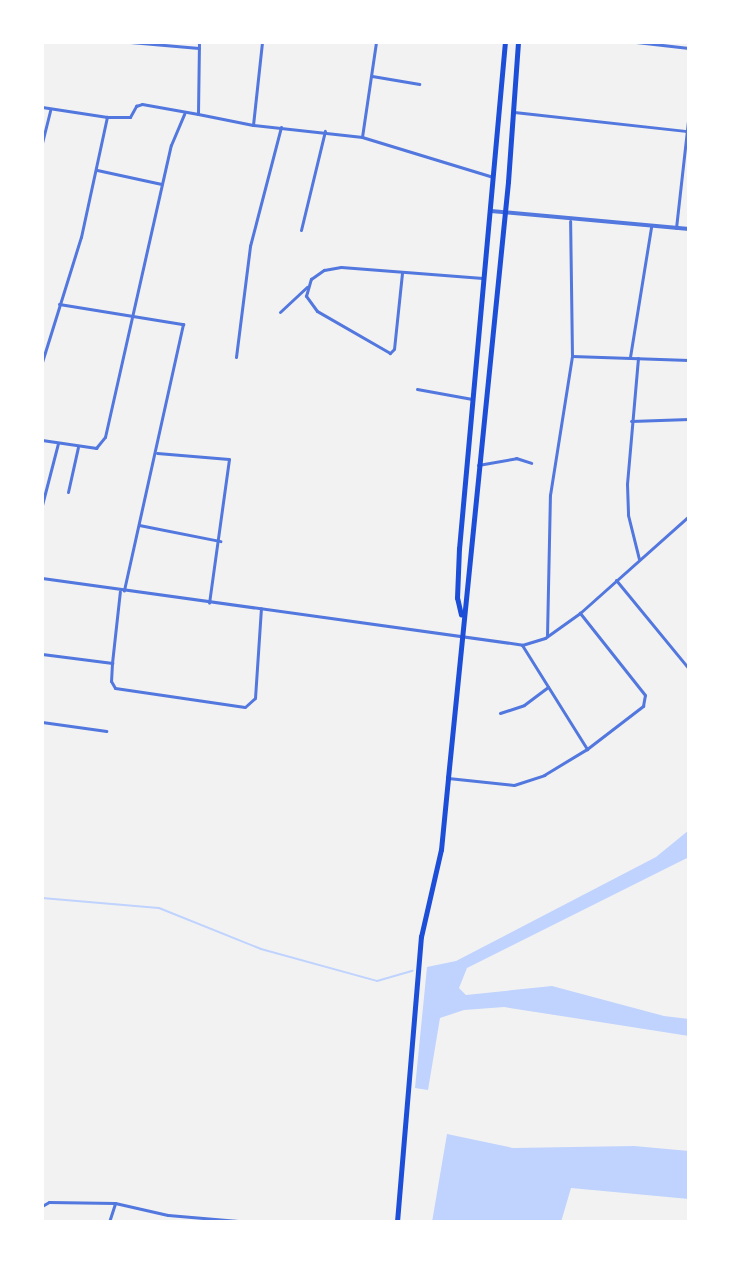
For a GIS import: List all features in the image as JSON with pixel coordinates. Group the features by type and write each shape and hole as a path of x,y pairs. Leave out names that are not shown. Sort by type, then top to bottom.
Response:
{"main road":[{"path":"462,615 457,598 505,42"},
{"path":"397,1222 421,937 441,850 462,615 466,600 505,212 518,42"},
{"path":"457,598 466,600"}],"street":[{"path":"130,42 199,48"},
{"path":"198,114 199,42"},
{"path":"253,125 262,42"},
{"path":"362,137 376,42"},
{"path":"636,42 689,48"},
{"path":"372,76 418,84"},
{"path":"42,107 107,117 130,117 136,106 142,104 184,114 198,114 253,125 325,131 362,137 493,177"},
{"path":"42,143 50,110"},
{"path":"512,111 685,131"},
{"path":"676,228 685,131 689,112"},
{"path":"42,440 96,448 105,437 161,184 171,144 184,114"},
{"path":"42,362 97,170 107,117"},
{"path":"236,357 250,246 281,127"},
{"path":"301,230 325,131"},
{"path":"97,170 161,184"},
{"path":"491,211 570,221 689,229"},
{"path":"547,636 550,495 572,356 570,221"},
{"path":"630,357 651,227"},
{"path":"280,312 324,270 342,267 485,278"},
{"path":"308,286 308,301 317,311 390,353 394,349 402,273"},
{"path":"59,304 183,324 156,453 122,591 112,663 111,681 115,688 205,703 251,705 255,698 261,608"},
{"path":"572,356 689,360"},
{"path":"638,358 631,421 627,504 639,559"},
{"path":"417,389 474,399"},
{"path":"631,421 689,419"},
{"path":"42,506 58,443"},
{"path":"68,492 78,447"},
{"path":"156,453 229,459 220,541 209,603"},
{"path":"478,465 516,458 531,463"},
{"path":"42,578 122,591 522,645 547,636 580,613 689,516"},
{"path":"139,525 220,541"},
{"path":"616,580 689,669"},
{"path":"448,778 514,785 544,776 586,749 643,706 646,699 580,613"},
{"path":"522,645 586,749"},
{"path":"42,654 112,663"},
{"path":"500,713 524,705 548,687"},
{"path":"42,722 106,731"},
{"path":"42,1206 49,1202 115,1203 198,1220 250,1222"},
{"path":"109,1222 115,1203"}],"water":[{"path":"689,830 689,857 467,968 459,988 466,995 552,986 664,1016 689,1019 689,1036 504,1007 464,1010 440,1018 428,1090 415,1088 427,967 456,961 656,857"},
{"path":"447,1134 513,1148 634,1146 689,1151 689,1199 571,1188 561,1222 432,1222"}],"waterway":[{"path":"42,898 159,908 261,949 377,981 413,971"}]}
